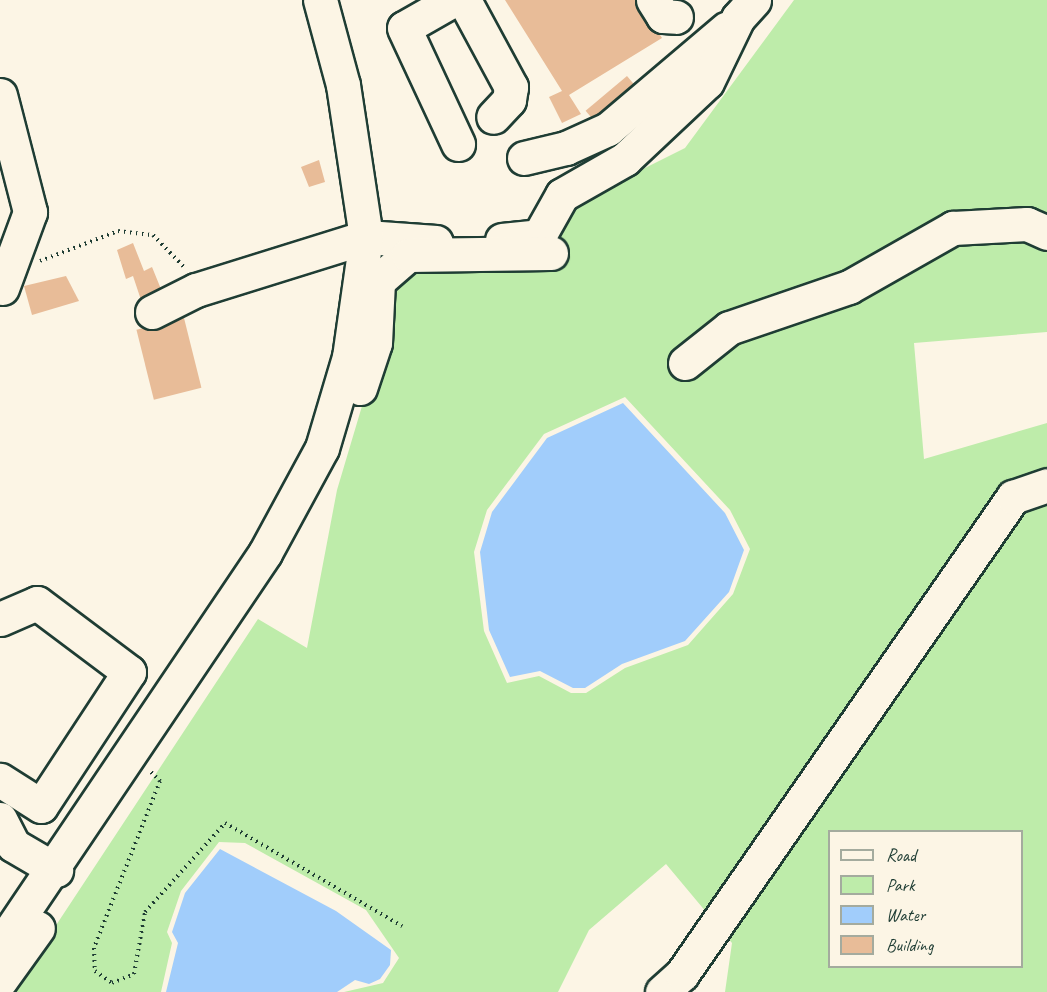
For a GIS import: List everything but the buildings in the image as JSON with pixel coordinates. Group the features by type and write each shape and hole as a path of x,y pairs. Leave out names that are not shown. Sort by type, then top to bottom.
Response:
{"street":[{"path":"0,946 117,793 146,768 327,473 375,343 378,281 387,241 320,0"},
{"path":"453,0 404,28 458,144"},
{"path":"465,0 511,87 509,100 493,117"},
{"path":"152,312 196,290 387,241 466,244 539,236 562,195 625,159 707,82 746,9"},
{"path":"524,158 566,148 608,129 746,9"},
{"path":"0,95 30,212 5,281"},
{"path":"685,363 729,328 849,287 953,228 1027,224 1047,233"},
{"path":"387,241 408,255 551,253"},
{"path":"0,981 265,553 322,448 387,241"},
{"path":"662,992 682,974 1013,498 1047,485"},
{"path":"0,619 37,603 129,672 41,806 0,780"},
{"path":"70,762 117,793"},
{"path":"0,819 13,845 56,870"}],"path":[{"path":"5,281 118,231 153,235 184,265 196,290"},
{"path":"146,768 160,781 94,948 95,971 112,983 134,974 145,912 225,823 402,926"}],"green space":[{"path":"794,0 1047,0 1047,332 914,343 924,459 1047,423 1047,992 725,992 732,943 666,864 589,930 558,992 344,992 383,983 399,958 366,910 245,843 219,842 181,891 167,932 172,943 161,992 12,992 258,619 307,648 337,490 401,275 573,204 685,148","holes":["625,397 730,510 750,549 733,594 688,645 625,668 586,693 571,693 539,676 507,683 484,631 474,552 487,510 544,434"]}],"water":[{"path":"623,403 725,513 744,550 729,592 685,641 622,664 585,688 573,688 540,671 510,677 489,630 480,552 492,512 547,438"},
{"path":"220,849 336,911 391,950 390,965 380,979 369,984 355,980 337,992 166,992 178,943 172,932 185,893"}]}
